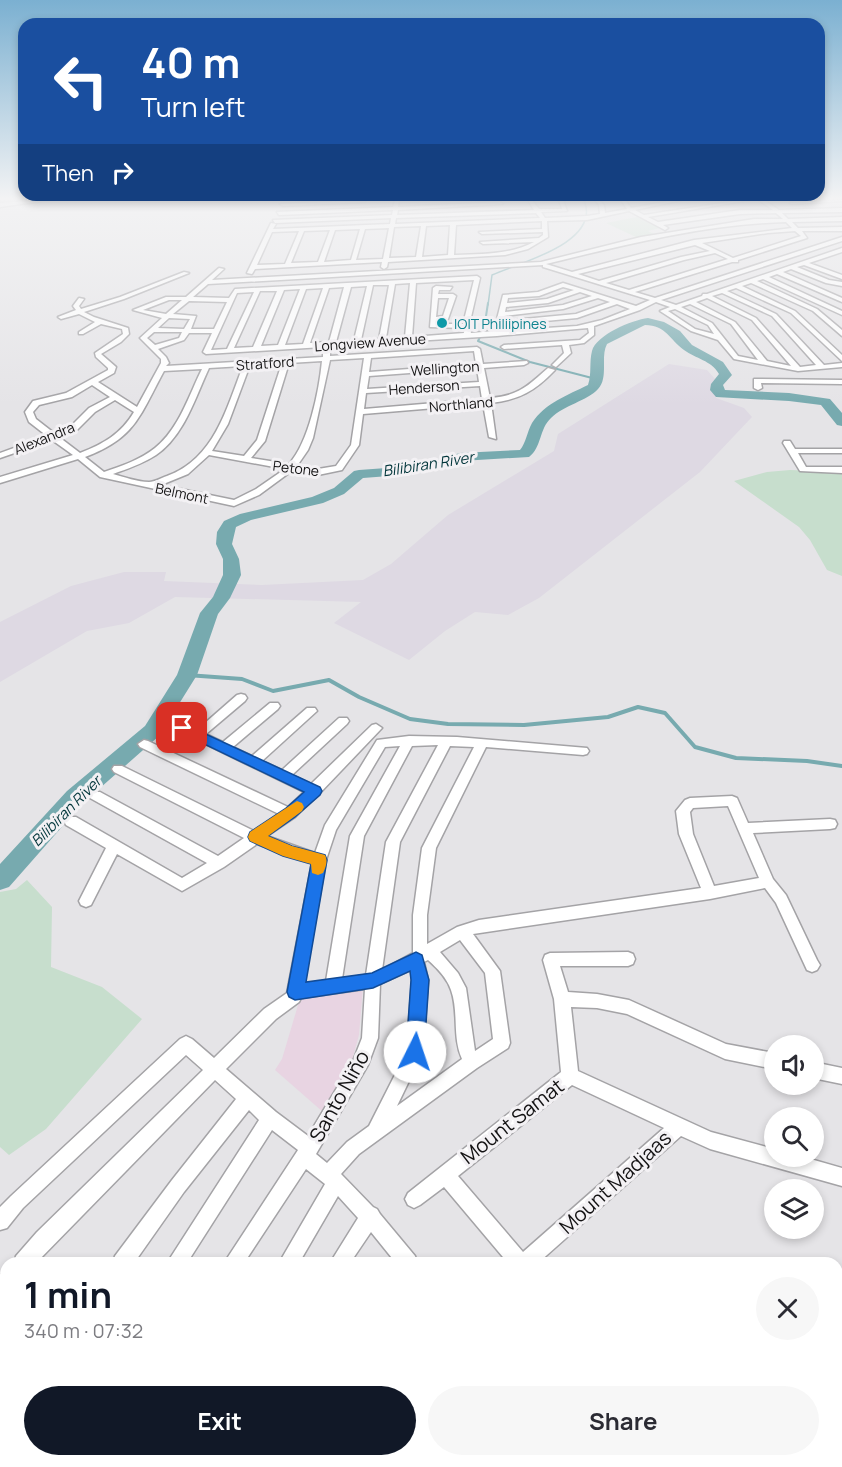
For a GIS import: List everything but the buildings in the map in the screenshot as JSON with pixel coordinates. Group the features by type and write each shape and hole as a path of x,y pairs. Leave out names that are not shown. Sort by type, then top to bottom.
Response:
{"street":[{"path":"119,341 143,338 220,268"},
{"path":"247,280 251,268"},
{"path":"381,283 384,268"},
{"path":"205,282 461,268"},
{"path":"555,268 674,306 710,324 736,358 798,369 841,365"},
{"path":"572,274 591,268"},
{"path":"599,283 648,268"},
{"path":"629,292 702,268"},
{"name":"Longview Avenue","path":"217,331 206,352 497,334 591,325 638,309 654,300 750,268"},
{"path":"720,338 693,330 663,311 689,300 787,268"},
{"path":"795,268 828,282 842,284"},
{"path":"819,268 842,277"},
{"path":"746,270 842,313"},
{"path":"777,272 842,300"},
{"path":"61,317 186,273"},
{"path":"151,330 217,331 235,291 477,278 466,326 468,335"},
{"path":"750,280 815,310 842,334"},
{"path":"408,339 414,282"},
{"path":"382,341 392,283"},
{"path":"357,343 370,284"},
{"name":"Belmont","path":"93,382 69,395 32,405 29,412 32,420 103,475 234,503 250,497 285,475 303,453 314,428 329,344 348,285"},
{"path":"497,334 505,296 539,294 563,285 638,309"},
{"path":"735,285 793,312 841,365"},
{"path":"306,346 327,286"},
{"path":"466,326 432,326 436,288 475,286"},
{"path":"281,347 304,287"},
{"path":"256,349 282,289"},
{"path":"230,350 258,290"},
{"path":"503,305 548,302 581,290"},
{"path":"720,290 774,315 822,367"},
{"path":"826,292 842,293"},
{"path":"705,295 754,319 798,369"},
{"path":"433,319 446,318 453,296 435,296"},
{"path":"501,314 576,306 599,296"},
{"path":"153,348 179,341 194,316 168,316 136,310 168,298 232,300"},
{"path":"81,299 76,306 80,312 125,328 126,334 119,341 98,353 98,356 112,367 111,371 93,382 137,411"},
{"path":"689,300 733,323 765,364"},
{"path":"500,323 566,318 588,314 616,302"},
{"path":"81,333 101,321"},
{"path":"504,347 586,341 592,334 591,325"},
{"path":"0,480 78,456 113,441 128,429 165,363 164,358 143,338"},
{"name":"Northland","path":"361,412 487,402 516,397 568,352 565,343"},
{"name":"Stratford","path":"161,369 477,349 481,366"},
{"name":"Petone","path":"206,452 318,472 339,468 355,445 368,356"},
{"path":"245,460 261,441 286,362"},
{"name":"Wellington","path":"365,374 524,363"},
{"path":"149,486 186,471 206,452 222,428 247,364"},
{"path":"481,366 493,437"},
{"path":"103,475 140,461 160,449 172,434 206,367"},
{"path":"758,388 757,381 842,382"},
{"name":"Henderson","path":"364,391 484,384"},
{"name":"Alexandra","path":"0,456 73,429 92,410 116,397"},
{"path":"787,442 803,470 842,470"},
{"path":"793,451 842,451"},
{"path":"198,735 241,698"},
{"path":"224,748 274,706"},
{"path":"253,762 311,711"},
{"path":"166,720 314,791"},
{"path":"283,776 343,721"},
{"path":"71,821 182,885 219,863 290,813 376,728"},
{"path":"333,986 357,836 409,740"},
{"path":"28,1257 270,1014 294,997 320,860 330,830 381,743 409,740 583,751"},
{"name":"Santo Niño","path":"237,1257 307,1152 360,1065 370,1038 373,980 393,842 446,742"},
{"path":"374,1132 415,1052 422,956 420,915 429,848 482,743"},
{"path":"144,744 290,813"},
{"path":"118,769 255,837 289,851 320,860"},
{"path":"95,795 219,863"},
{"path":"710,893 686,834 683,811 690,803 732,801 768,882 781,899 812,965"},
{"path":"744,828 830,824"},
{"path":"86,901 114,846"},
{"path":"295,992 373,980 422,956 462,931 479,926 710,893 768,882"},
{"path":"291,1257 333,1178 353,1148 471,1062 502,1043 492,971 462,931"},
{"path":"422,956 447,968 459,989 465,1050 471,1062"},
{"name":"Mount Samat","path":"414,1199 570,1076 562,999 550,960 628,959"},
{"path":"562,999 597,1001 629,1007 725,1051 764,1059"},
{"path":"0,1221 17,1202 186,1044 307,1152 370,1215 403,1257"},
{"path":"824,1072 842,1076"},
{"path":"570,1076 710,1140 842,1177"},
{"path":"126,1257 178,1186 248,1098"},
{"path":"180,1257 270,1118"},
{"name":"Mount Madjaas","path":"529,1257 679,1126"},
{"path":"445,1173 517,1257"},
{"path":"344,1257 370,1215"}],"shaded area":[{"path":"669,364 707,370 716,380 716,398 744,408 752,417 700,472 539,598 508,615 475,612 445,631 409,660 334,623 361,602 175,597 129,623 87,631 0,682 0,622 71,586 124,572 166,572 164,581 262,585 363,580 391,564 448,515 554,451 558,434"},
{"path":"363,987 359,1035 351,1064 323,1112 275,1070 282,1059 301,995"}],"green space":[{"path":"790,470 842,472 842,576 827,570 810,540 799,527 734,481 767,472"},
{"path":"27,880 52,907 51,967 102,987 142,1019 46,1129 9,1155 0,1147 0,892 16,889"}],"waterway":[{"path":"488,305 492,275 508,268"},
{"path":"488,303 484,329 478,341 530,362 596,379"},
{"name":"Bilibiran River","path":"0,880 75,797 152,731 187,675 209,613 221,598 232,575 231,559 224,544 225,532 230,524 246,517 317,500 339,491 359,474 415,470 460,457 524,454 530,449 538,425 552,409 593,387 601,344 608,338 643,322 660,324 679,336 690,349 719,364 726,375 717,384 717,390 721,394 789,397 825,402 842,422"},
{"path":"187,675 242,679 273,691 329,680 359,697 410,719 448,724 524,725 608,717 638,707 665,713 695,747 736,758 807,761 842,766"}],"slow traffic":[{"path":"297,807 255,837 289,851 320,860 318,869"}],"place":[{"name":"IOIT Philiipines","path":"442,323"}],"route":[{"path":"182,728 314,791 290,813 255,837 289,851 320,860 295,992 373,980 416,960 420,980 415,1052"}]}
